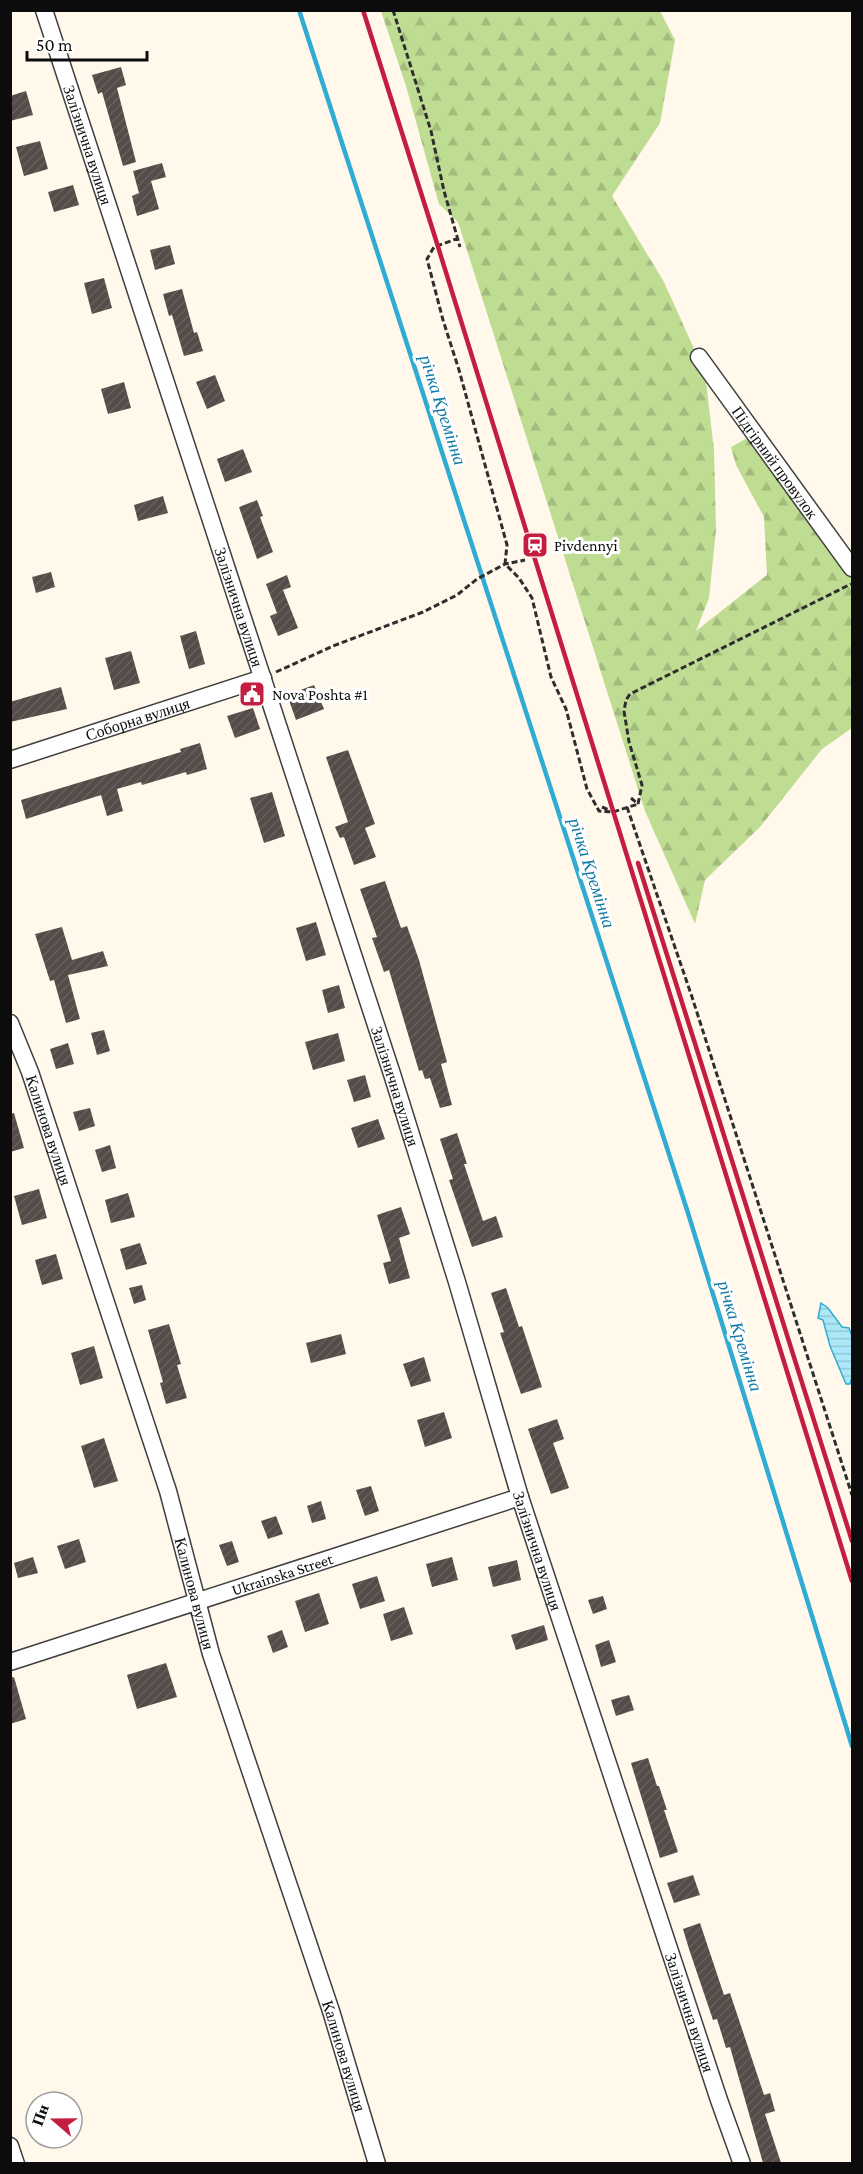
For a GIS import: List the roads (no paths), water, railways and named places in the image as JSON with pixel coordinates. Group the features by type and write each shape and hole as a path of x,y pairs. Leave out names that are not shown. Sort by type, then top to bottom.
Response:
{"street":[{"name":"Залізнична вулиця","path":"44,10 406,1117 520,1497 719,2100 742,2163"},
{"name":"Підгірний провулок","path":"699,357 852,568"},
{"name":"Соборна вулиця","path":"10,760 263,678"},
{"name":"Калинова вулиця","path":"10,1023 30,1072 168,1491 211,1654 331,2011 377,2163"},
{"name":"Ukrainska Street","path":"10,1662 520,1497"},
{"path":"10,2146 16,2163"}],"water":[{"path":"821,1303 828,1308 842,1327 849,1328 854,1356 850,1384 846,1384 830,1346 823,1320 818,1318"}],"waterway":[{"name":"річка Кремінна","path":"299,10 688,1213 852,1746"}],"railway":[{"path":"363,10 852,1581"},
{"path":"638,863 852,1541"}],"place":[{"name":"Pivdennyi","path":"535,545"},
{"name":"Nova Poshta #1","path":"252,694"}]}
